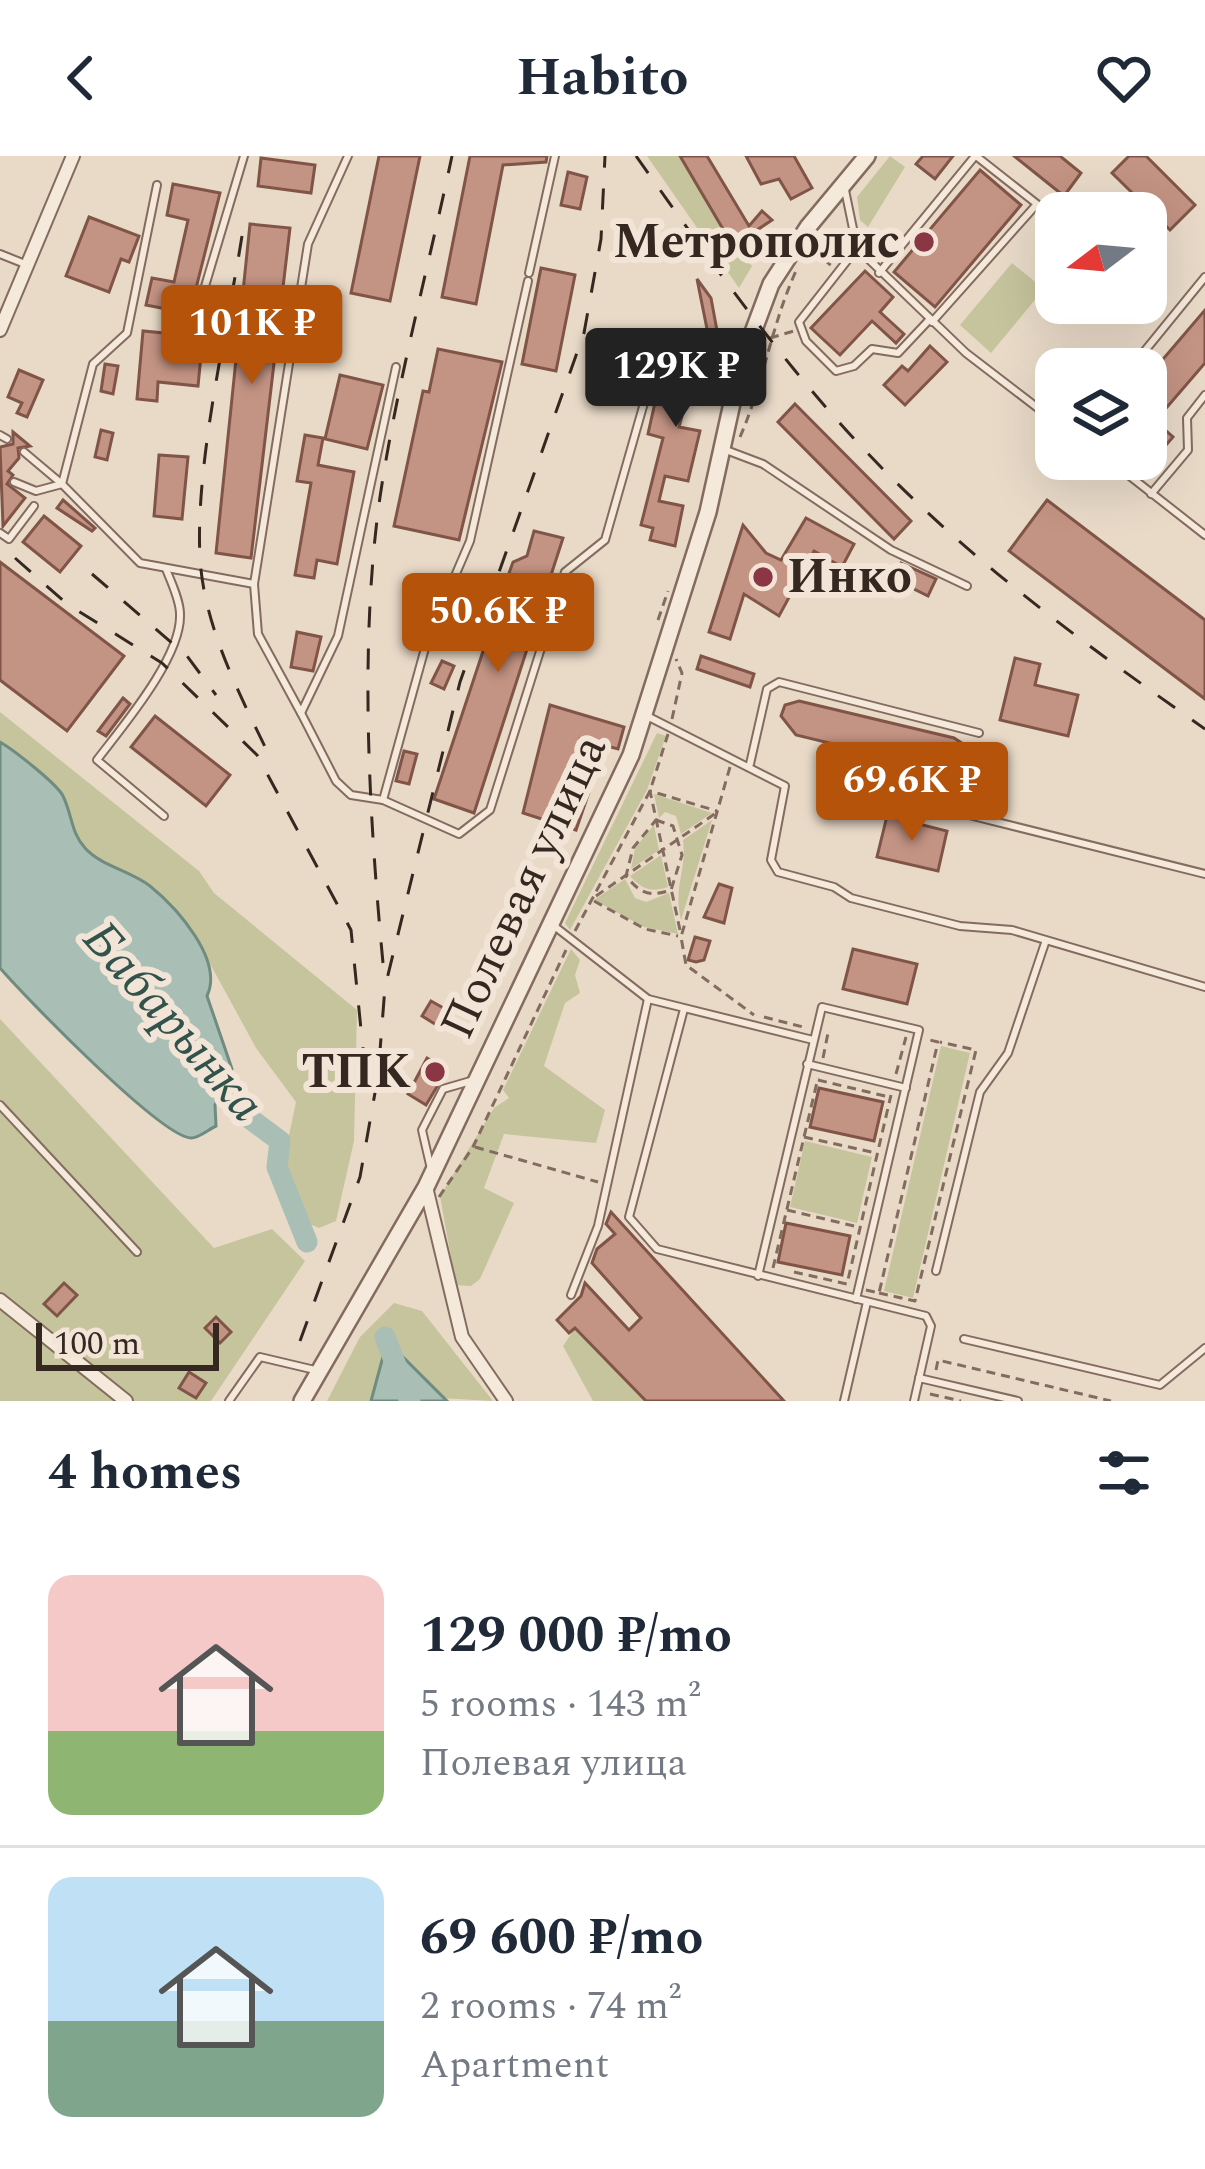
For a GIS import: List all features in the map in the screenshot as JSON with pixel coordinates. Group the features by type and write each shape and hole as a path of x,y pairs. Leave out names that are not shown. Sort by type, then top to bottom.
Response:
{"street":[{"path":"0,330 73,156"},
{"name":"Полевая улица","path":"302,1401 429,1180 646,715 722,449 740,367 771,284 867,156"},
{"path":"429,1180 462,1337 506,1401"},
{"path":"0,1300 126,1401"}],"lane":[{"path":"197,313 244,156"},
{"path":"348,156 308,244 254,584 258,634 336,781 351,795 383,800 459,834 490,810 566,572 605,540 646,396 600,382 609,350"},
{"path":"383,800 427,641 470,541 555,156"},
{"path":"857,248 800,322 806,341 836,371 854,366 872,349 898,352 1037,204 975,156 880,273"},
{"path":"62,484 93,364 127,334 157,184"},
{"path":"843,185 857,248 931,320 1035,405"},
{"path":"0,254 29,265"},
{"path":"1147,348 1205,277"},
{"path":"301,713 338,636 396,367"},
{"path":"1151,494 1190,446 1187,418 1205,395"},
{"path":"722,449 763,464 891,550 968,586"},
{"path":"24,452 140,563 254,584"},
{"path":"1134,480 1205,535"},
{"path":"14,482 36,491 62,484"},
{"path":"0,533 9,539 34,506"},
{"path":"164,816 97,760 140,704 173,643 181,614 166,569"},
{"path":"750,764 759,711 767,689 779,682 979,733"},
{"path":"646,715 750,764 787,789 771,860 778,872 834,887 851,898 960,926 1012,930 1205,987"},
{"path":"974,753 961,813 1205,874"},
{"path":"552,924 648,998 813,1040"},
{"path":"936,1271 980,1092 1008,1053 1045,943"},
{"path":"571,1295 598,1226 648,998"},
{"path":"758,1276 822,1007 920,1030 856,1299"},
{"path":"684,1009 629,1217 657,1249 929,1318 914,1401"},
{"path":"807,1064 906,1088"},
{"path":"429,1180 422,1130 443,1089 478,1078"},
{"path":"0,1105 137,1252"},
{"path":"844,1401 867,1302"},
{"path":"964,1339 1160,1384 1205,1348"},
{"path":"229,1401 260,1357 319,1371"},
{"path":"920,1378 1018,1401"}],"path":[{"path":"813,251 839,272"},
{"path":"770,338 788,333"},
{"path":"671,723 682,730"},
{"path":"681,937 732,758"},
{"path":"718,812 650,791 686,965 745,1012 829,1033 773,1268 915,1301 976,1050 906,1035 847,1284"},
{"path":"681,937 645,929 591,899 718,812"},
{"path":"626,876 638,890 652,896 671,890 680,872 680,839 673,826 656,820"},
{"path":"626,876 633,848 656,820"},
{"path":"622,843 633,848"},
{"path":"879,1293 938,1042"},
{"path":"818,1080 891,1098"},
{"path":"804,1137 878,1153"},
{"path":"473,1147 594,1178 604,1186"},
{"path":"787,1210 860,1227"},
{"path":"928,1401 938,1360 1111,1401"},
{"path":"930,1394 961,1401"}],"shaded area":[{"path":"647,156 680,156 733,245 752,266 739,288"},
{"path":"890,156 905,167 868,227 860,220 857,197"},
{"path":"1012,263 1035,282 1035,300 991,353 960,325"},
{"path":"0,712 199,871 214,893 357,1010 354,1141 336,1221 319,1228 307,1223 282,1168 296,1102 256,1048 196,938 150,886 87,851 72,828 63,795 0,742"},
{"path":"657,733 666,736 647,790 570,930 565,923"},
{"path":"654,794 712,813 681,834 676,816 665,812 659,818"},
{"path":"712,820 681,920 683,840"},
{"path":"654,825 659,850 631,869 635,848"},
{"path":"661,855 668,887 647,889 630,876"},
{"path":"625,879 635,898 646,902 669,893 678,934 644,927 594,900"},
{"path":"571,949 580,960 575,975 580,993 565,1003 544,1066 605,1110 596,1143 504,1134 484,1188 514,1203 480,1279 471,1286 456,1285 440,1196 494,1108 509,1098 503,1090"},
{"path":"0,1019 214,1248 272,1229 305,1261 211,1401 0,1401"},
{"path":"941,1046 970,1053 913,1298 884,1291"},
{"path":"805,1141 872,1157 857,1223 790,1207"},
{"path":"394,1303 422,1311 493,1401 440,1398 395,1349 384,1353 371,1401 327,1401 360,1337"},
{"path":"575,1328 643,1398 661,1401 593,1401 563,1346"}],"water":[{"path":"0,742 59,791 85,848 150,886 173,907 204,951 211,982 207,996 232,1069 215,1105 216,1126 201,1135 191,1138 175,1132 152,1115 0,968"},
{"path":"395,1349 447,1401 371,1401 384,1353"}],"building":[{"path":"379,156 420,156 390,301 351,293"},
{"path":"470,156 547,156 546,162 503,165 476,304 442,297"},
{"path":"680,156 707,156 749,226 762,211 772,220 733,246"},
{"path":"746,156 794,156 812,188 791,199 779,179 761,184"},
{"path":"923,156 953,156 935,179 916,164"},
{"path":"1014,156 1060,156 1081,173 1067,192 1059,192"},
{"path":"1129,156 1146,156 1195,205 1170,230 1167,192 1131,192 1112,173"},
{"path":"261,158 315,165 311,193 258,186"},
{"path":"980,170 1021,205 935,307 894,272"},
{"path":"568,172 587,177 580,209 561,205"},
{"path":"173,184 220,193 190,312 192,324 204,325 198,386 158,382 157,401 137,399 143,331 175,334 177,311 146,305 152,278 174,282 188,220 167,215"},
{"path":"89,217 139,236 129,262 121,259 109,292 66,276"},
{"path":"250,224 290,228 251,558 216,553"},
{"path":"541,268 575,275 556,371 522,364"},
{"path":"865,271 893,297 880,312 904,334 896,343 872,321 840,355 811,328"},
{"path":"697,279 711,298 718,336 709,374 695,369 679,427 700,431 688,481 665,476 659,501 683,506 675,546 650,540 653,528 641,525 663,438 648,434 666,353 701,360 708,334"},
{"path":"1205,310 1205,363 1167,407 1167,354"},
{"path":"621,336 631,339 620,381 609,378"},
{"path":"930,346 947,362 905,405 884,385 902,366 908,371"},
{"path":"438,349 502,362 459,540 394,526 423,391 429,392"},
{"path":"105,364 118,366 113,394 101,391"},
{"path":"19,370 43,380 27,417 17,413 22,403 8,397"},
{"path":"340,375 383,385 367,449 325,439"},
{"path":"795,404 911,521 894,539 778,422"},
{"path":"101,430 113,433 107,460 95,457"},
{"path":"13,432 30,446 18,448 19,458 8,471 13,475 7,484 25,498 3,526 0,447 13,444"},
{"path":"305,435 323,438 318,465 354,472 337,564 317,560 314,578 295,575 311,483 297,481"},
{"path":"159,455 188,457 182,519 154,516"},
{"path":"63,500 95,528 92,531 57,508"},
{"path":"1047,500 1205,620 1205,699 1009,551"},
{"path":"44,516 81,546 60,572 23,542"},
{"name":"Инко","path":"806,518 854,544 842,567 814,551 779,616 744,594 730,639 709,632 743,525 766,553 781,560"},
{"path":"534,531 563,538 474,813 434,799 513,562 527,556"},
{"path":"0,562 124,656 67,731 0,680"},
{"path":"901,563 936,579 928,596 894,579"},
{"path":"297,632 321,637 313,671 291,667"},
{"path":"701,656 754,674 750,687 697,669"},
{"path":"1015,658 1040,664 1035,685 1078,695 1068,736 1000,720"},
{"path":"442,661 454,666 444,689 431,683"},
{"path":"123,698 130,704 106,736 98,731"},
{"path":"799,701 954,738 963,744 965,755 959,764 942,764 941,770 796,735 781,716 785,705"},
{"path":"550,705 624,727 618,749 580,739 575,759 598,766 576,830 523,813"},
{"path":"155,716 230,775 206,806 131,747"},
{"path":"404,751 417,754 409,784 396,781"},
{"path":"887,816 947,831 938,871 877,857"},
{"path":"719,884 732,888 724,923 704,917"},
{"path":"695,937 710,941 704,960 696,962 688,960"},
{"path":"853,949 917,964 907,1004 843,989"},
{"path":"431,1001 447,1010 438,1026 422,1016"},
{"path":"427,1058 447,1070 426,1105 408,1094"},
{"path":"819,1088 883,1102 874,1141 810,1127"},
{"path":"611,1212 784,1401 646,1401 575,1328 569,1333 557,1320 581,1296 585,1283 629,1330 641,1318 592,1263 597,1249 615,1234 606,1224"},
{"path":"786,1223 850,1236 842,1275 778,1262"},
{"path":"64,1283 77,1295 57,1316 44,1304"},
{"path":"216,1317 231,1332 220,1343 205,1328"},
{"path":"189,1372 206,1383 196,1398 179,1388"}],"waterway":[{"name":"Бабарынка","path":"206,1065 241,1112 280,1141 277,1167 307,1242"},
{"name":"Бабарынка","path":"385,1337 410,1401"}],"railway":[{"path":"383,963 368,730 374,553 395,412 452,156"},
{"path":"300,1341 360,1177 378,1076 385,987 460,682 584,333 601,239 605,156"},
{"path":"636,156 782,354 879,465 995,572 1205,729"},
{"path":"242,236 207,439 200,558 216,636 271,759"},
{"path":"15,558 67,604 162,663 257,755 351,930 365,1069"},
{"path":"92,574 187,656 216,695"}],"place":[{"name":"Метрополис","path":"924,242"},
{"name":"Инко","path":"763,577"},
{"name":"ТПК","path":"435,1072"}]}
